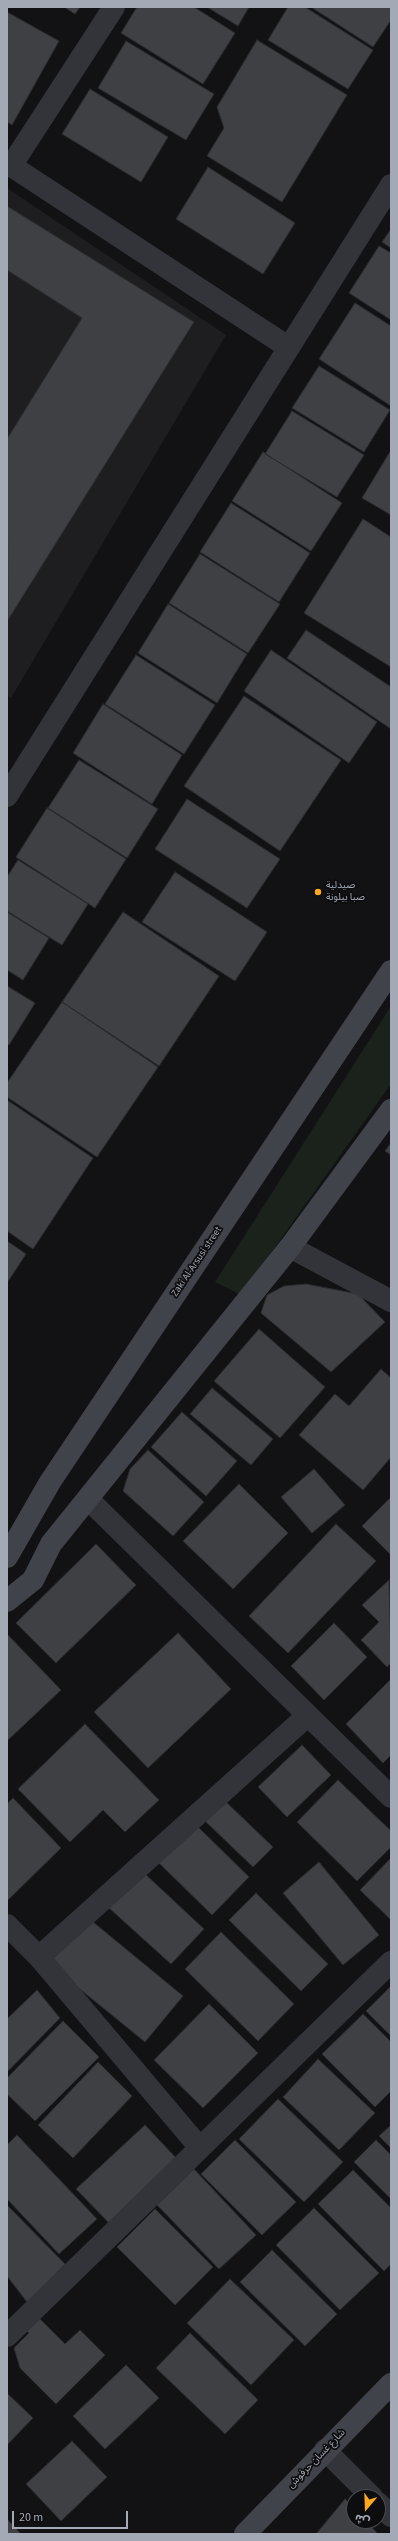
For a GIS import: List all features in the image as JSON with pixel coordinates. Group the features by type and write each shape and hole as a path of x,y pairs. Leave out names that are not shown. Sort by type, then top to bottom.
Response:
{"street":[{"path":"114,7 9,164 288,347"},
{"path":"7,796 391,185"},
{"name":"Zaki Al-Arsusi street","path":"7,1557 50,1482 391,971"},
{"path":"7,1600 33,1580 51,1544 290,1247 391,1110"},
{"path":"290,1247 389,1302"},
{"path":"88,1499 391,1797"},
{"path":"39,1956 307,1716"},
{"path":"7,1925 39,1956 200,2148"},
{"path":"7,2336 391,1962"},
{"name":"شارع غسان حرفوش","path":"245,2534 325,2450 391,2384"},
{"path":"325,2450 364,2489"}],"shaded area":[{"path":"7,188 226,335 11,698 7,695"},
{"path":"391,1006 391,1084 241,1295 215,1282"}],"building":[{"path":"64,7 80,7 75,14"},
{"path":"137,7 194,7 235,33 203,84 121,33"},
{"path":"207,7 249,7 238,26"},
{"path":"288,7 305,7 373,50 348,89 268,40"},
{"path":"311,7 391,7 391,20 373,47"},
{"path":"7,12 59,41 12,125 7,122"},
{"path":"257,40 347,95 282,202 207,156 224,128 217,107"},
{"path":"126,41 214,94 186,140 98,88"},
{"path":"90,89 168,137 141,182 62,134"},
{"path":"208,167 295,223 263,274 176,219"},
{"path":"7,206 194,322 8,620 7,439 82,318 7,270"},
{"path":"391,229 391,248 382,242"},
{"path":"379,246 391,253 391,320 349,293"},
{"path":"355,303 391,326 391,406 319,359"},
{"path":"319,366 390,410 364,452 292,408"},
{"path":"292,411 364,455 337,497 265,454"},
{"path":"391,450 391,515 362,498"},
{"path":"263,452 342,503 311,551 232,501"},
{"path":"231,503 310,553 279,602 200,552"},
{"path":"363,519 391,537 391,667 304,613"},
{"path":"200,554 280,604 248,653 169,603"},
{"path":"168,604 247,654 217,703 138,653"},
{"path":"306,630 391,687 391,729 287,658"},
{"path":"271,650 377,722 349,763 244,691"},
{"path":"136,655 215,705 184,754 105,704"},
{"path":"244,696 341,760 280,851 184,786"},
{"path":"103,704 182,755 152,804 73,753"},
{"path":"79,760 158,809 127,858 48,808"},
{"path":"187,799 280,859 247,908 155,849"},
{"path":"47,808 126,859 95,908 16,857"},
{"path":"18,860 88,904 62,945 7,911 7,877"},
{"path":"175,872 267,932 235,981 142,922"},
{"path":"7,912 49,938 23,980 7,970"},
{"path":"123,912 219,976 159,1066 62,1002"},
{"path":"7,986 35,1003 9,1045 7,1044"},
{"path":"62,1002 158,1067 97,1157 7,1097 7,1083"},
{"path":"7,1100 93,1158 33,1249 7,1231"},
{"path":"391,1143 391,1155 385,1151"},
{"path":"7,1241 26,1254 7,1283"},
{"path":"306,1284 358,1294 385,1322 331,1372 261,1313 267,1295 284,1286"},
{"path":"259,1329 325,1387 280,1438 214,1381"},
{"path":"381,1369 391,1378 391,1457 363,1490 299,1435 335,1394 349,1406"},
{"path":"212,1388 273,1439 251,1465 190,1414"},
{"path":"182,1412 237,1461 206,1496 151,1447"},
{"path":"148,1450 204,1502 173,1536 123,1491 130,1469"},
{"path":"314,1469 345,1505 312,1533 281,1497"},
{"path":"239,1484 288,1533 233,1589 183,1541"},
{"path":"391,1497 391,1555 362,1526"},
{"path":"336,1524 376,1561 288,1653 249,1616"},
{"path":"96,1544 136,1585 56,1663 16,1623"},
{"path":"389,1580 391,1663 387,1667 361,1640 379,1622 362,1605"},
{"path":"334,1623 367,1657 324,1700 291,1666"},
{"path":"178,1633 231,1689 148,1768 94,1712"},
{"path":"7,1634 61,1690 7,1741"},
{"path":"391,1679 391,1755 383,1763 346,1724"},
{"path":"85,1724 159,1800 125,1832 103,1810 70,1842 18,1789"},
{"path":"302,1745 331,1775 287,1817 258,1787"},
{"path":"338,1780 391,1831 391,1847 357,1881 297,1822"},
{"path":"13,1798 61,1848 7,1901 7,1804"},
{"path":"224,1800 273,1847 253,1867 204,1820"},
{"path":"194,1823 249,1877 212,1915 156,1860"},
{"path":"391,1858 391,1920 360,1890"},
{"path":"319,1862 379,1935 343,1965 283,1893"},
{"path":"143,1872 204,1929 171,1964 109,1908"},
{"path":"256,1893 328,1964 301,1991 229,1920"},
{"path":"87,1917 183,1996 145,2042 49,1964"},
{"path":"221,1932 294,2004 258,2041 185,1969"},
{"path":"391,1986 391,2036 366,2011"},
{"path":"37,1990 60,2018 7,2072 7,2019"},
{"path":"209,2004 258,2053 203,2108 154,2060"},
{"path":"363,2014 391,2042 391,2091 375,2107 322,2054"},
{"path":"63,2021 99,2057 35,2121 7,2094 7,2078"},
{"path":"318,2059 375,2113 339,2150 283,2097"},
{"path":"98,2062 132,2096 73,2158 38,2125"},
{"path":"278,2099 343,2162 304,2202 239,2139"},
{"path":"145,2125 179,2161 111,2225 76,2189"},
{"path":"391,2125 391,2148 379,2136"},
{"path":"17,2135 97,2219 59,2254 7,2199 7,2145"},
{"path":"235,2140 296,2202 262,2235 201,2174"},
{"path":"376,2140 391,2155 391,2199 354,2162"},
{"path":"194,2169 256,2235 219,2269 157,2205"},
{"path":"353,2170 391,2208 391,2264 384,2271 318,2204"},
{"path":"7,2205 65,2264 27,2302 7,2276"},
{"path":"314,2208 379,2273 340,2310 276,2245"},
{"path":"155,2209 213,2267 175,2305 117,2247"},
{"path":"272,2250 337,2314 305,2346 240,2282"},
{"path":"230,2279 294,2340 251,2385 187,2323"},
{"path":"38,2317 65,2344 80,2330 105,2355 56,2404 20,2368 14,2348 29,2333 25,2329"},
{"path":"190,2333 258,2400 225,2434 156,2368"},
{"path":"126,2365 159,2398 105,2449 73,2416"},
{"path":"7,2393 33,2418 7,2445"},
{"path":"72,2441 107,2477 61,2521 26,2484"},
{"path":"345,2499 346,2529 373,2529 378,2534 316,2534"},
{"path":"7,2519 21,2534 7,2534"}],"place":[{"name":"صيدلية صبا بيلونة","path":"318,892"}]}
